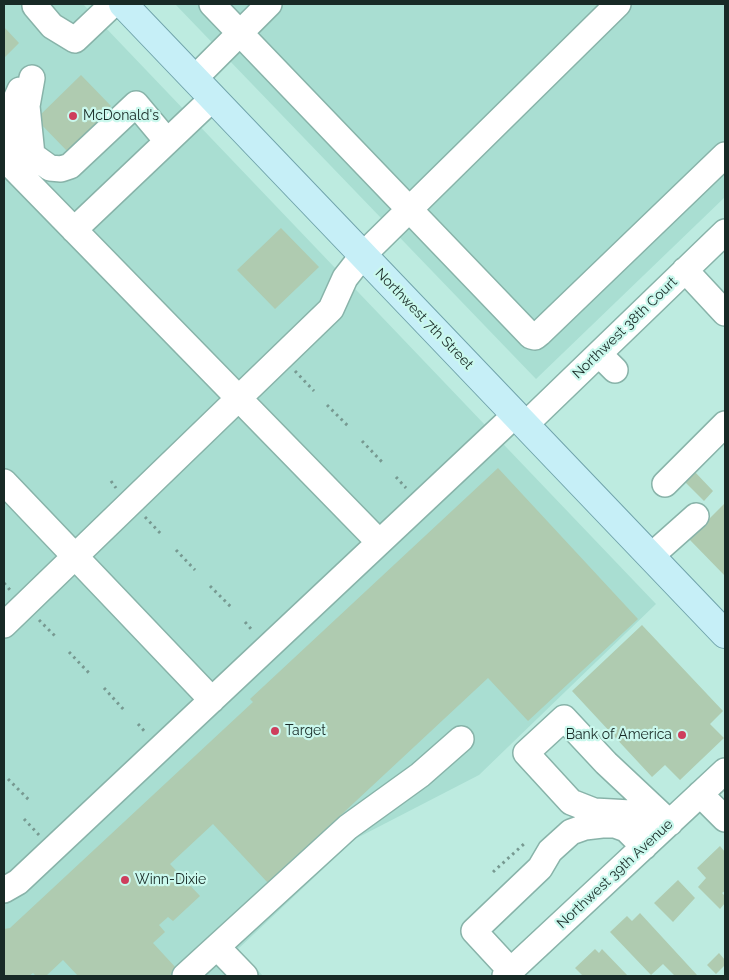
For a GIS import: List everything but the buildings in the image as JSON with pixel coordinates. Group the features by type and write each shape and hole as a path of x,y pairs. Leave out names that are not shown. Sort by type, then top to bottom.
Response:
{"main road":[{"name":"Northwest 7th Street","path":"123,4 725,634"}],"street":[{"path":"37,4 35,6 52,26 75,40 112,4"},
{"path":"212,4 526,331 535,337 725,155"},
{"path":"74,230 167,141 240,33 269,4"},
{"path":"4,625 331,309 345,278 363,254 618,4"},
{"path":"19,91 6,121 7,130 14,141 50,168 61,169 70,166 136,104 167,141"},
{"path":"4,158 379,542"},
{"name":"Northwest 38th Court","path":"4,890 18,882 379,542 520,420 607,362 686,270 725,232"},
{"path":"686,270 725,313"},
{"path":"665,484 725,424"},
{"path":"4,482 212,700"},
{"path":"651,556 696,516"},
{"path":"564,718 606,763 657,835 640,817 630,813 594,812 571,802 526,753 564,718"},
{"path":"185,976 348,827 420,775 461,739"},
{"name":"Northwest 39th Avenue","path":"508,973 725,771"},
{"path":"700,794 725,819"},
{"path":"508,973 474,930 540,868 550,851 571,832 585,827 615,825 657,835"},
{"path":"217,947 245,976"}],"path":[{"path":"293,369 314,391"},
{"path":"327,405 348,427"},
{"path":"362,441 383,463"},
{"path":"396,477 407,489"},
{"path":"142,514 162,535"},
{"path":"176,550 195,570"},
{"path":"210,586 231,607"},
{"path":"35,616 56,637"},
{"path":"245,622 252,630"},
{"path":"69,652 89,673"},
{"path":"104,688 124,710"},
{"path":"138,724 151,737"},
{"path":"8,779 29,800"},
{"path":"24,819 41,837"},
{"path":"494,872 525,843"}],"shaded area":[{"path":"4,4 83,4 656,604 479,775 355,839 238,949 263,976 4,976"},
{"path":"175,4 725,4 725,197 536,379"}],"place":[{"name":"McDonald's","path":"73,116"},
{"name":"Target","path":"275,731"},
{"name":"Bank of America","path":"682,735"},
{"name":"Winn-Dixie","path":"125,880"}]}
